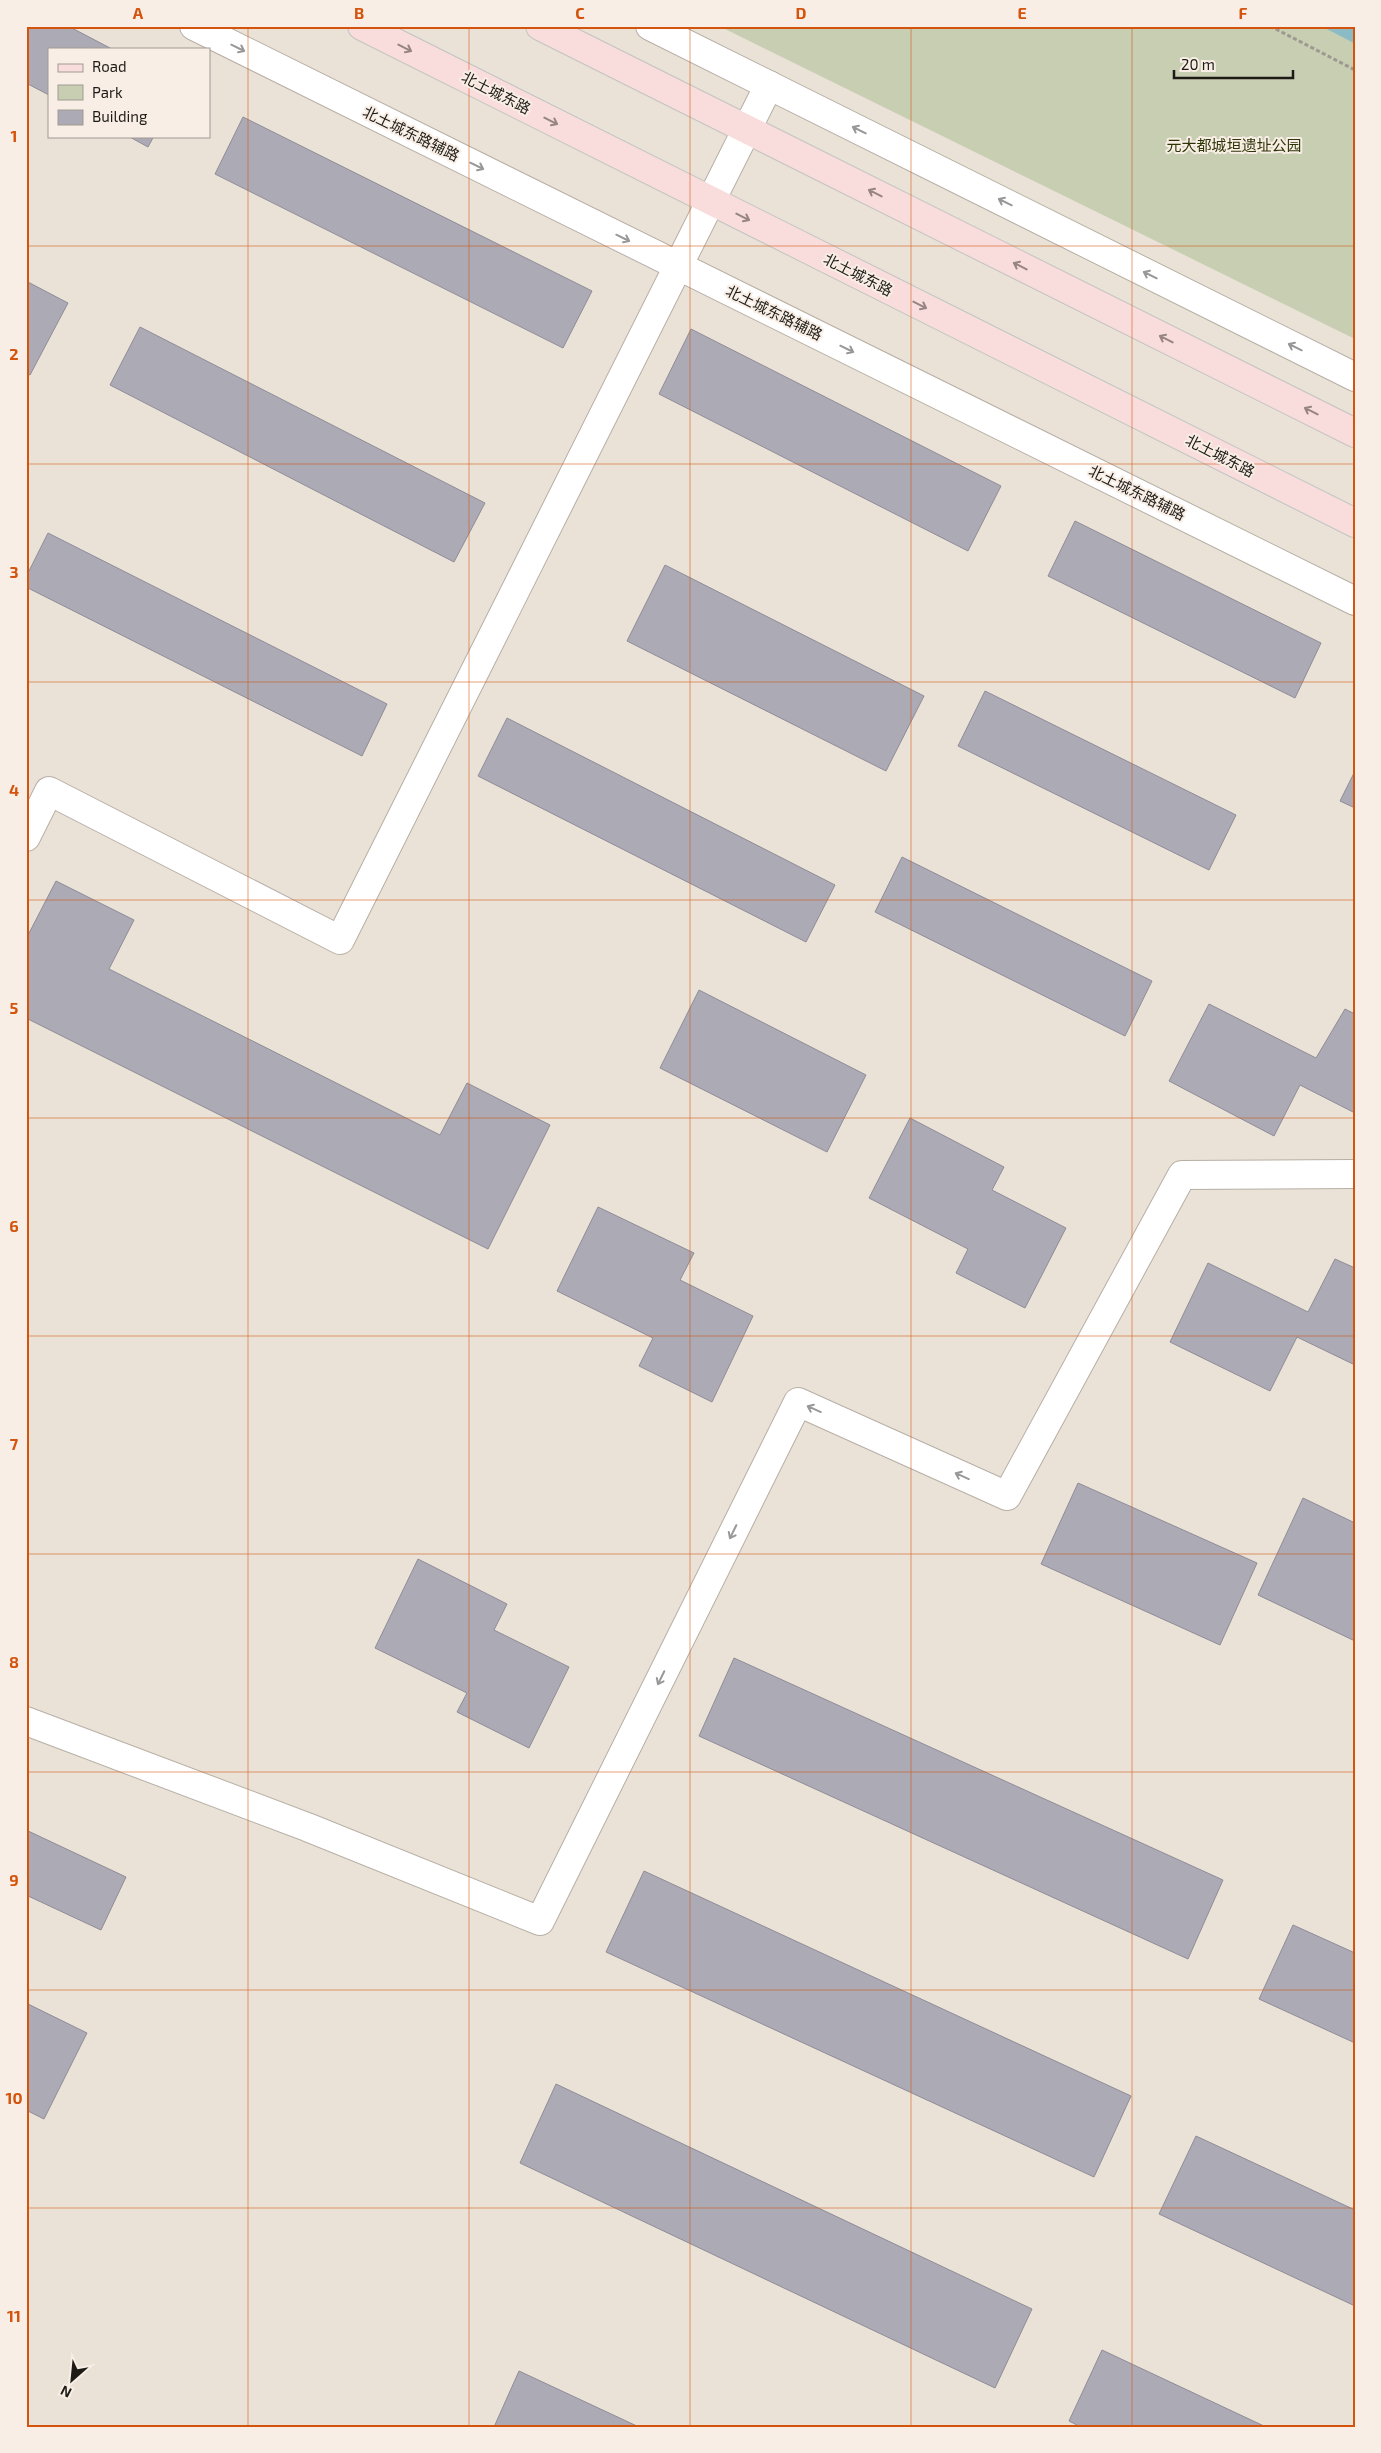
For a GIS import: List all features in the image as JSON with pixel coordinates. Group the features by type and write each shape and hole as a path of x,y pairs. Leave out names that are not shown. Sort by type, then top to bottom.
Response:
{"main road":[{"name":"北土城东路","path":"362,26 1355,523"},
{"path":"540,26 1355,433"}],"street":[{"name":"北土城东路辅路","path":"194,26 1355,601"},
{"path":"650,26 1355,377"},
{"path":"26,837 49,791 340,940 769,85"},
{"path":"26,1721 307,1827 540,1921 798,1402 1007,1496 1182,1175 1355,1174"}],"path":[{"path":"1270,26 1355,70"}],"green space":[{"name":"元大都城垣遗址公园","path":"719,26 1355,26 1355,339"}],"water":[{"path":"1321,26 1355,26 1355,44 1350,41"}],"building":[{"path":"26,26 68,26 110,48 48,48 48,94 26,83"},
{"path":"243,117 592,291 563,348 215,174"},
{"path":"132,138 153,138 148,147"},
{"path":"26,281 68,303 30,375 26,373"},
{"path":"140,327 485,503 454,562 110,385"},
{"path":"691,329 1001,486 968,551 659,394"},
{"path":"1075,521 1321,643 1295,698 1048,576"},
{"path":"48,533 387,704 362,756 26,587 26,577"},
{"path":"665,565 924,696 886,771 627,641"},
{"path":"985,691 1236,815 1209,870 958,746"},
{"path":"507,718 835,885 806,942 478,776"},
{"path":"1355,771 1355,808 1340,801"},
{"path":"902,857 1152,981 1125,1036 875,912"},
{"path":"56,881 134,920 109,969 440,1135 467,1083 550,1125 488,1249 26,1018 26,939"},
{"path":"699,990 866,1075 827,1152 660,1068"},
{"path":"1209,1004 1316,1058 1345,1009 1355,1014 1355,1113 1300,1085 1274,1136 1169,1081"},
{"path":"910,1118 1004,1167 992,1190 1066,1228 1025,1308 956,1273 968,1249 869,1198"},
{"path":"598,1207 694,1253 680,1280 753,1316 712,1402 639,1366 653,1338 557,1291"},
{"path":"1335,1259 1355,1268 1355,1365 1297,1337 1270,1391 1170,1342 1208,1263 1308,1312"},
{"path":"1078,1483 1257,1563 1220,1645 1041,1564"},
{"path":"1303,1498 1355,1523 1355,1641 1258,1595"},
{"path":"418,1559 507,1604 494,1630 569,1667 529,1748 457,1712 467,1693 375,1648"},
{"path":"734,1658 1223,1880 1188,1959 699,1736"},
{"path":"26,1830 126,1877 101,1930 26,1895"},
{"path":"644,1871 1131,2096 1094,2177 606,1952"},
{"path":"1293,1925 1355,1953 1355,2043 1259,1999"},
{"path":"26,2003 87,2033 44,2119 26,2110"},
{"path":"556,2084 1032,2309 995,2388 520,2163"},
{"path":"1196,2136 1355,2210 1355,2306 1159,2214"},
{"path":"1102,2350 1266,2427 1081,2427 1069,2421"},
{"path":"519,2371 639,2427 494,2427"}]}
